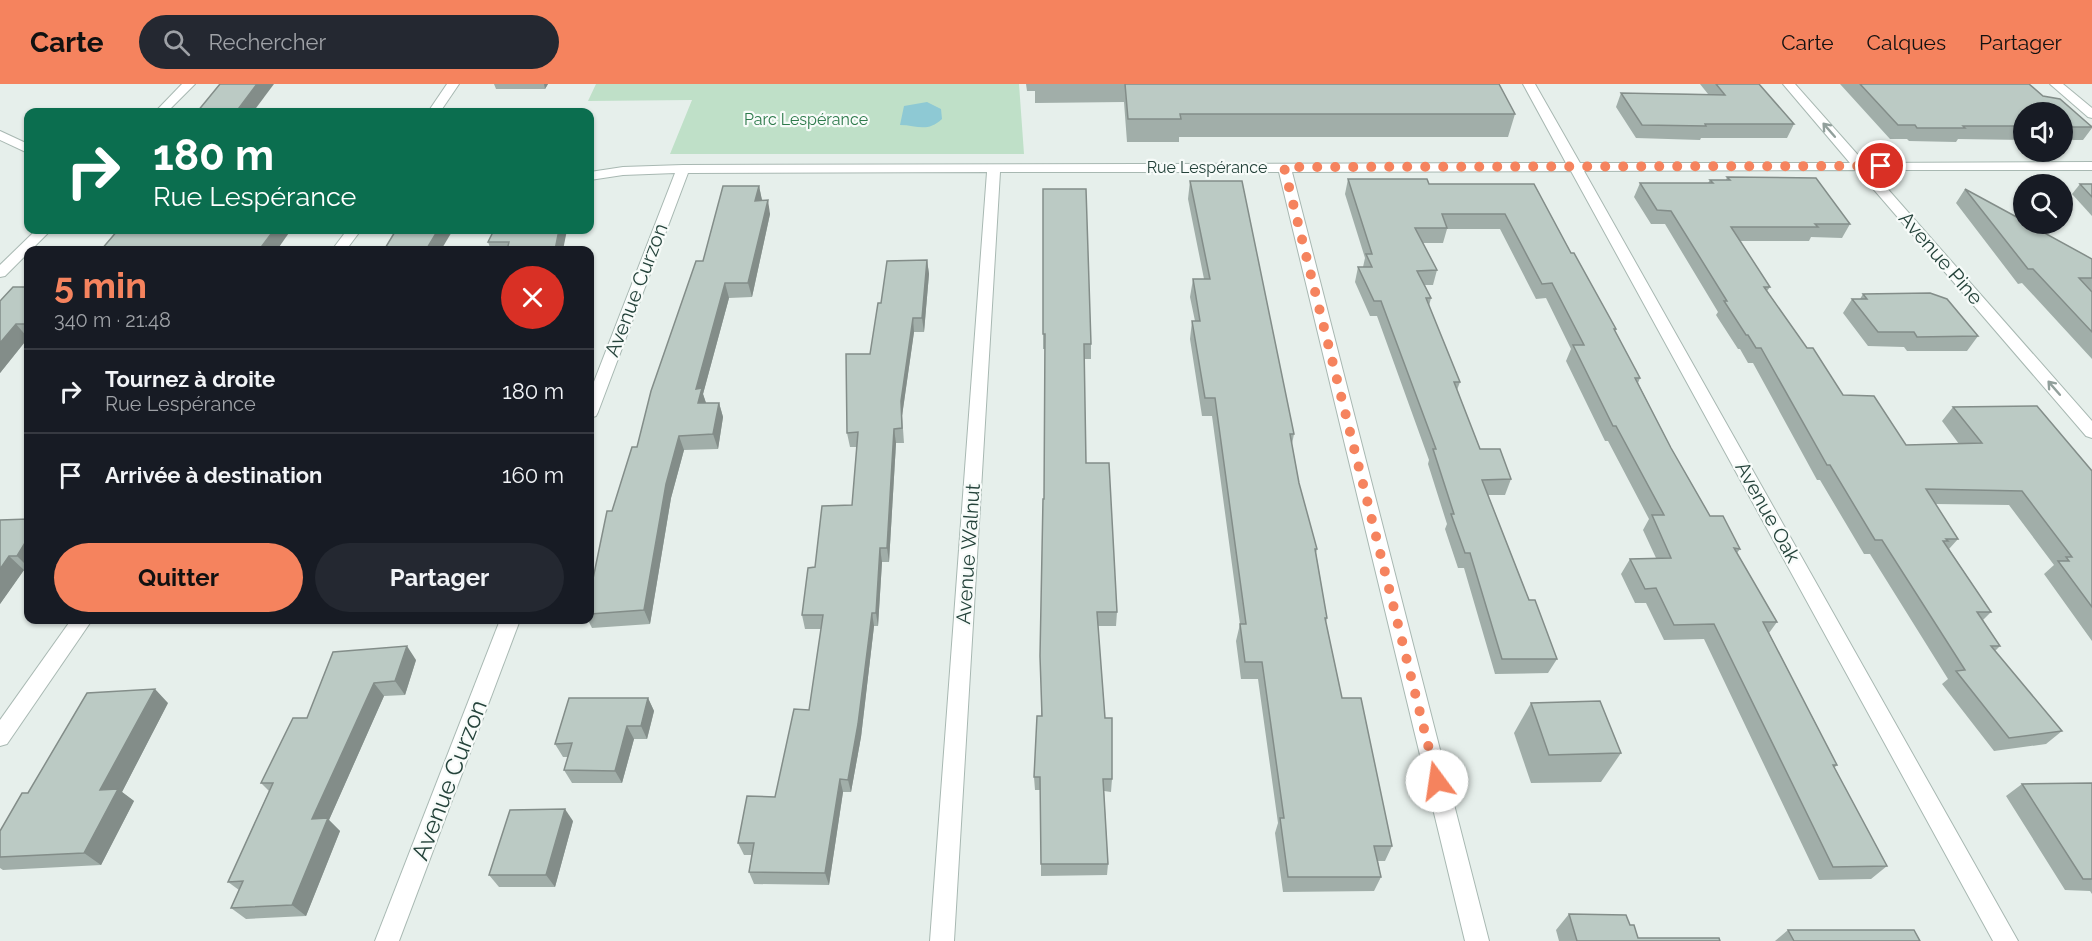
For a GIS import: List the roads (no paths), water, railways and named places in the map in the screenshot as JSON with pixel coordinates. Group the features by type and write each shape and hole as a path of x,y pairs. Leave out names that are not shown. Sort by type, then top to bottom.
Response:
{"street":[{"path":"164,108 189,84"},
{"path":"437,108 453,84"},
{"name":"Avenue Oak","path":"1529,84 2006,941"},
{"name":"Avenue Pine","path":"1789,84 2092,432"},
{"path":"2056,84 2092,114"},
{"path":"0,135 24,147"},
{"name":"Rue Lespérance","path":"594,175 623,171 683,169 994,167 2092,166"},
{"name":"Avenue Walnut","path":"942,941 994,167"},
{"path":"1284,167 1477,941"},
{"name":"Avenue Curzon","path":"594,402 683,169"},
{"path":"28,246 40,234"},
{"path":"0,273 24,250"},
{"path":"0,736 79,624"},
{"name":"Avenue Curzon","path":"387,941 508,624"}],"water":[{"path":"927,102 941,109 942,119 927,127 900,125 904,106"}],"park label":[{"name":"Parc Lespérance","path":"806,119"}]}
